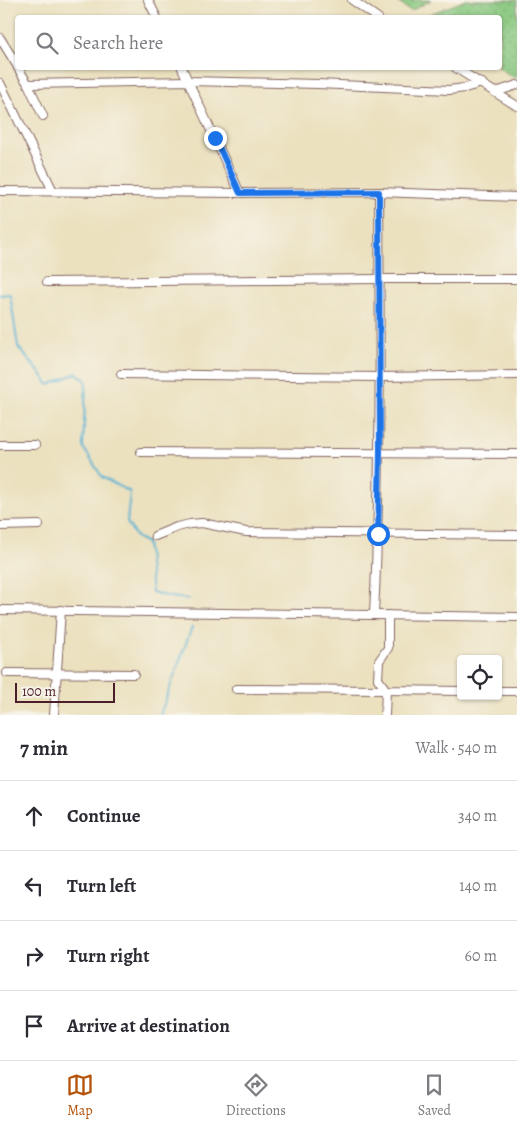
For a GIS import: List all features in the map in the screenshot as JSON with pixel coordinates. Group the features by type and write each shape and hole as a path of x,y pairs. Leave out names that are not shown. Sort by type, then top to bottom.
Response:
{"street":[{"path":"148,0 156,15"},
{"path":"352,0 374,15"},
{"path":"0,38 15,62"},
{"path":"20,70 43,116"},
{"path":"183,70 240,193"},
{"path":"459,70 517,106"},
{"path":"28,84 189,81 449,90 482,84"},
{"path":"0,82 53,192"},
{"path":"496,92 517,85"},
{"path":"0,191 379,192 517,197"},
{"path":"374,614 380,453 379,192"},
{"path":"48,282 517,279"},
{"path":"121,374 379,377 517,376"},
{"path":"0,445 35,445"},
{"path":"141,452 517,454"},
{"path":"155,536 177,527 202,523 246,532 517,536"},
{"path":"0,526 39,525"},
{"path":"0,610 517,617"},
{"path":"54,715 61,610"},
{"path":"385,715 386,690 378,678 379,661 388,648 388,615"},
{"path":"7,672 134,674"},
{"path":"236,689 457,691"},
{"path":"502,691 517,691"}],"green space":[{"path":"394,0 431,0 411,11"},
{"path":"466,0 517,0 517,76 513,77 502,70 502,15 427,15"}],"waterway":[{"path":"0,295 10,294 18,347 49,385 77,373 86,381 83,447 102,477 130,492 127,522 136,537 147,543 152,592 188,599"},
{"path":"160,715 192,627"}],"route":[{"path":"215,138 240,193 379,192 380,453 378,534"}]}
